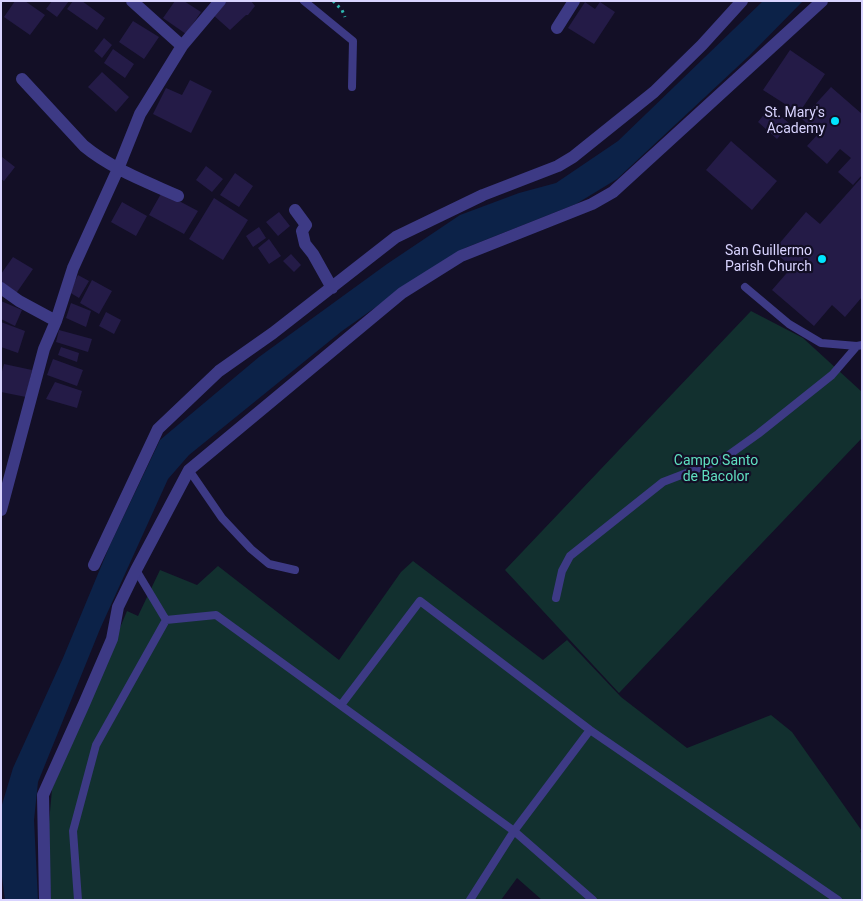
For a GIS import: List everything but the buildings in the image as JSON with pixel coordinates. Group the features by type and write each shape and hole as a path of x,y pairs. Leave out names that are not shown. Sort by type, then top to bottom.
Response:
{"street":[{"path":"132,1 182,46"},
{"path":"1,510 44,349 56,321 74,268 140,114 182,46 220,1"},
{"path":"557,28 574,1"},
{"path":"94,566 158,430 220,371 332,288 396,236 483,195 558,166 573,157 654,92 702,45 742,1"},
{"path":"45,900 43,795 112,639 118,607 189,470 402,294 461,256 592,204 613,192 822,1"},
{"path":"22,80 84,146 100,159 178,196"},
{"path":"295,210 306,225 302,231 305,244 314,254 332,288"},
{"path":"1,288 19,301 56,321"}],"lane":[{"path":"304,1 353,41 352,87"},
{"path":"745,286 789,324 821,343 859,345"},
{"path":"556,598 562,571 570,556 663,482 723,459 758,434 832,376 859,345"},
{"path":"189,470 222,518 252,549 269,564 295,570"},
{"path":"136,570 166,620"},
{"path":"341,705 420,601 590,730 838,900"},
{"path":"166,620 216,615 514,832 594,900"},
{"path":"78,900 73,831 96,745 166,620"},
{"path":"470,900 514,832 590,730"}],"green space":[{"name":"Campo Santo de Bacolor","path":"751,311 803,338 862,392 862,438 619,693 505,570"},
{"path":"413,561 543,660 567,640 621,697 687,748 771,715 792,732 862,831 862,850 860,851 862,854 862,900 542,900 517,878 501,900 51,900 47,846 52,789 127,611 138,616 160,570 197,585 218,566 339,660 401,572"}],"water":[{"path":"763,1 803,1 749,56 617,179 576,204 465,248 407,285 342,331 189,455 168,479 100,629 38,782 34,820 38,900 5,900 1,869 1,808 13,768 63,658 110,545 160,440 259,357 387,264 460,215 519,193 556,183 618,141"}],"place":[{"name":"St. Mary's Academy","path":"835,121"},
{"name":"San Guillermo Parish Church","path":"822,259"}]}
